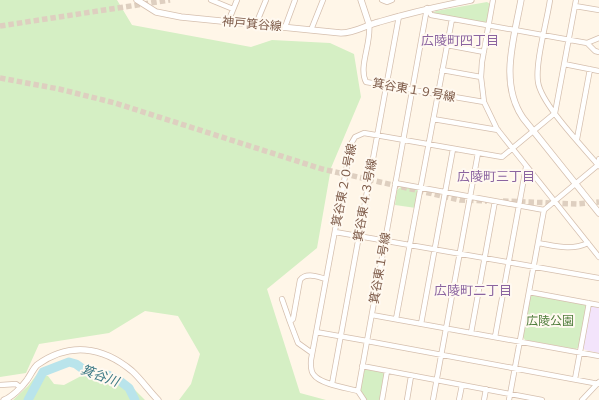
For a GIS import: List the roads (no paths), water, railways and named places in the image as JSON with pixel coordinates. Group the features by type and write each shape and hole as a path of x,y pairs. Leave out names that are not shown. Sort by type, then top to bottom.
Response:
{"street":[{"name":"神戸箕谷線","path":"137,0 150,9 162,14 228,22 344,33 358,30 369,24"},
{"path":"212,0 233,9"},
{"path":"228,22 237,0"},
{"path":"256,24 266,0"},
{"path":"285,27 295,0"},
{"path":"311,30 323,0"},
{"path":"361,0 369,24 427,8 471,0"},
{"path":"382,0 387,2 392,0"},
{"path":"493,0 481,77 484,102 498,130 512,150 599,257"},
{"path":"521,0 509,70 510,86 518,110 599,213"},
{"path":"550,0 538,70 538,83 545,100 598,166"},
{"path":"555,113 576,0"},
{"path":"575,6 599,10"},
{"path":"427,8 431,15 569,40 587,43 599,38"},
{"name":"箕谷東１号線","path":"358,391 427,8"},
{"name":"箕谷東４３号線","path":"332,384 399,16"},
{"path":"396,319 452,19"},
{"name":"箕谷東１９号線","path":"369,24 370,39 363,76 369,83 484,102"},
{"path":"587,43 595,51 599,52"},
{"path":"447,45 484,52"},
{"path":"564,64 599,71"},
{"path":"577,139 590,69"},
{"path":"442,70 481,77"},
{"name":"箕谷東２０号線","path":"358,391 321,381 314,376 311,370 312,353 351,144 359,134 364,133 502,157 534,132 555,113"},
{"path":"433,119 498,130"},
{"path":"421,324 453,149"},
{"path":"433,400 478,153"},
{"path":"509,400 544,210 598,166 599,159"},
{"path":"495,337 526,167"},
{"path":"395,183 544,210"},
{"path":"471,333 495,201"},
{"path":"335,232 599,278"},
{"path":"538,242 571,248 580,247 588,243"},
{"path":"290,322 293,319 300,280 302,277 308,275 326,279"},
{"path":"529,292 599,305"},
{"path":"282,299 298,343 312,353"},
{"path":"575,379 589,303"},
{"path":"372,315 599,356"},
{"path":"316,332 599,383"},
{"path":"4,400 26,382 36,366 61,353 81,348 97,350 116,360 132,371 158,400"},
{"path":"362,366 542,400"},
{"path":"382,400 387,371"},
{"path":"407,400 412,376"},
{"path":"582,400 599,383"},
{"path":"0,385 16,384 20,387"},
{"path":"459,400 462,385"},
{"path":"484,400 486,390"},
{"path":"358,391 364,400"}],"waterway":[{"name":"箕谷川","path":"28,400 43,372 69,362 76,364 90,374 108,375 120,381 129,388 135,400"}],"tunnel":[{"path":"0,26 170,0"},
{"path":"0,78 59,89 115,103 322,169 460,200 487,201"},
{"path":"503,201 577,204 599,202"}],"district":[{"name":"広陵町四丁目","path":"460,40"},
{"name":"広陵町三丁目","path":"496,176"},
{"name":"広陵町二丁目","path":"473,290"}],"park label":[{"name":"広陵公園","path":"550,321"}]}
